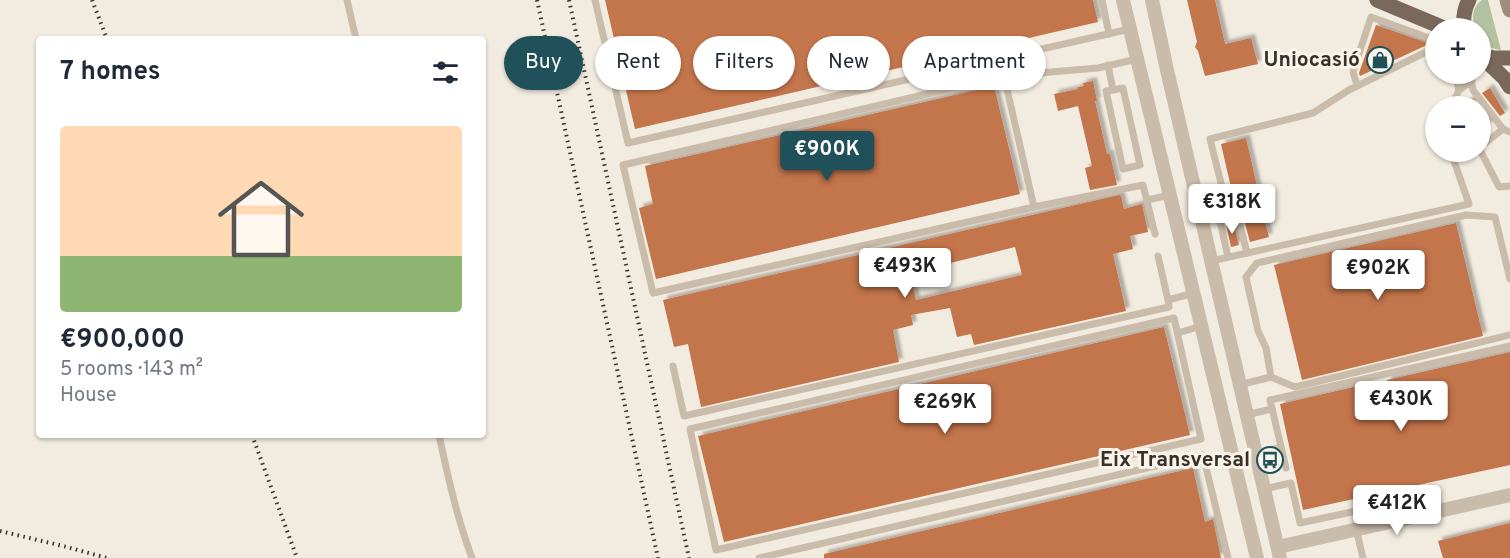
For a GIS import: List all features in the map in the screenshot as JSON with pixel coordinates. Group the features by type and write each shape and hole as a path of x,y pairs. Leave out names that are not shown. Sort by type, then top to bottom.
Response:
{"main road":[{"path":"1377,0 1425,20"},
{"path":"1463,18 1465,6 1469,0"},
{"path":"1508,0 1510,10"},
{"path":"1491,57 1510,58"},
{"path":"1491,66 1510,87"}],"street":[{"path":"1123,0 1257,558"},
{"path":"1152,0 1279,552 1356,529 1510,495"}],"lane":[{"path":"347,0 355,36"},
{"path":"595,0 628,143 1130,29"},
{"path":"1102,0 1110,34"},
{"path":"1357,86 1353,72 1371,17 1425,36"},
{"path":"1216,203 1224,195 1210,139 1312,113 1357,86 1425,52"},
{"path":"1046,72 1098,68 1137,58"},
{"path":"1108,65 1113,90"},
{"path":"1458,84 1459,90"},
{"path":"1456,96 1465,84"},
{"path":"1472,84 1473,90 1506,131 1491,141"},
{"path":"1123,87 1140,165 1123,169 1106,91 1113,90 1123,87"},
{"path":"944,90 622,165 653,293 1034,207 1143,185 1155,234"},
{"path":"1007,90 1034,207"},
{"path":"1211,261 1469,204 1454,162"},
{"path":"1486,162 1499,187 1510,186"},
{"path":"1147,200 1170,195"},
{"path":"1197,202 1216,203 1239,217 1247,253"},
{"path":"1216,203 1228,257"},
{"path":"1271,377 1266,348 1258,331 1246,277 1257,263 1467,215 1495,217 1510,279"},
{"path":"673,366 684,416 1169,307 1158,256"},
{"path":"1168,300 1194,293"},
{"path":"1174,318 1178,333 1201,439 716,550 690,429 1174,318"},
{"path":"1178,333 1202,326"},
{"path":"1239,385 1271,377 1295,387 1510,335"},
{"path":"1286,468 1270,400 1510,346"},
{"path":"1246,415 1272,409"},
{"path":"441,438 451,490 472,558"},
{"path":"1256,454 1281,447"},
{"path":"759,558 1203,455 1228,558"},
{"path":"1205,464 1233,458"},
{"path":"1264,489 1291,483 1300,524 1375,507 1379,524"},
{"path":"1356,529 1363,558"}],"green space":[{"path":"1482,0 1488,0 1501,50 1491,48 1491,18 1473,18 1476,6"}],"building":[{"path":"605,0 1093,0 1098,22 1037,36 902,36 902,67 890,70 890,36 807,36 807,89 635,129 626,90 681,90 681,36 613,36"},
{"path":"1187,0 1215,0 1225,44 1251,38 1258,64 1205,76 1195,47 1197,42"},
{"name":"Uniocasió","path":"1376,25 1425,42 1425,46 1360,76 1359,73"},
{"path":"1093,81 1097,101 1095,101 1107,154 1110,154 1117,185 1090,190 1085,168 1092,166 1078,106 1058,111 1054,94 1078,89 1084,86 1083,83"},
{"path":"1490,88 1505,113 1500,116 1491,104 1491,96 1484,96 1482,93"},
{"path":"977,90 995,90 1020,194 656,279 639,208 653,204 645,166"},
{"path":"1246,138 1269,237 1250,242 1243,216 1236,209 1221,144"},
{"path":"1119,195 1124,209 1142,204 1148,232 1130,236 1133,249 1113,254 1126,311 974,345 971,334 957,337 950,308 911,315 913,325 893,330 899,362 701,407 688,344 674,347 663,300","holes":["1015,247 1022,275 916,300 910,273"]},
{"path":"1233,222 1239,245 1231,247 1226,224"},
{"path":"1456,223 1483,336 1302,380 1274,265"},
{"path":"1164,327 1190,435 724,542 698,436"},
{"path":"1510,352 1510,465 1303,510 1280,404 1358,386 1360,393 1388,387 1387,380"},
{"path":"1193,468 1205,522 1213,519 1221,558 824,558 824,554"},
{"path":"1510,523 1510,558 1443,558 1438,541"}],"railway":[{"path":"92,0 106,36"},
{"path":"537,0 658,558"},
{"path":"569,0 689,558"},
{"path":"253,438 297,558"},
{"path":"0,531 107,558"}],"place":[{"name":"Uniocasió","path":"1380,60"},
{"name":"Eix Transversal","path":"1270,460"}]}
